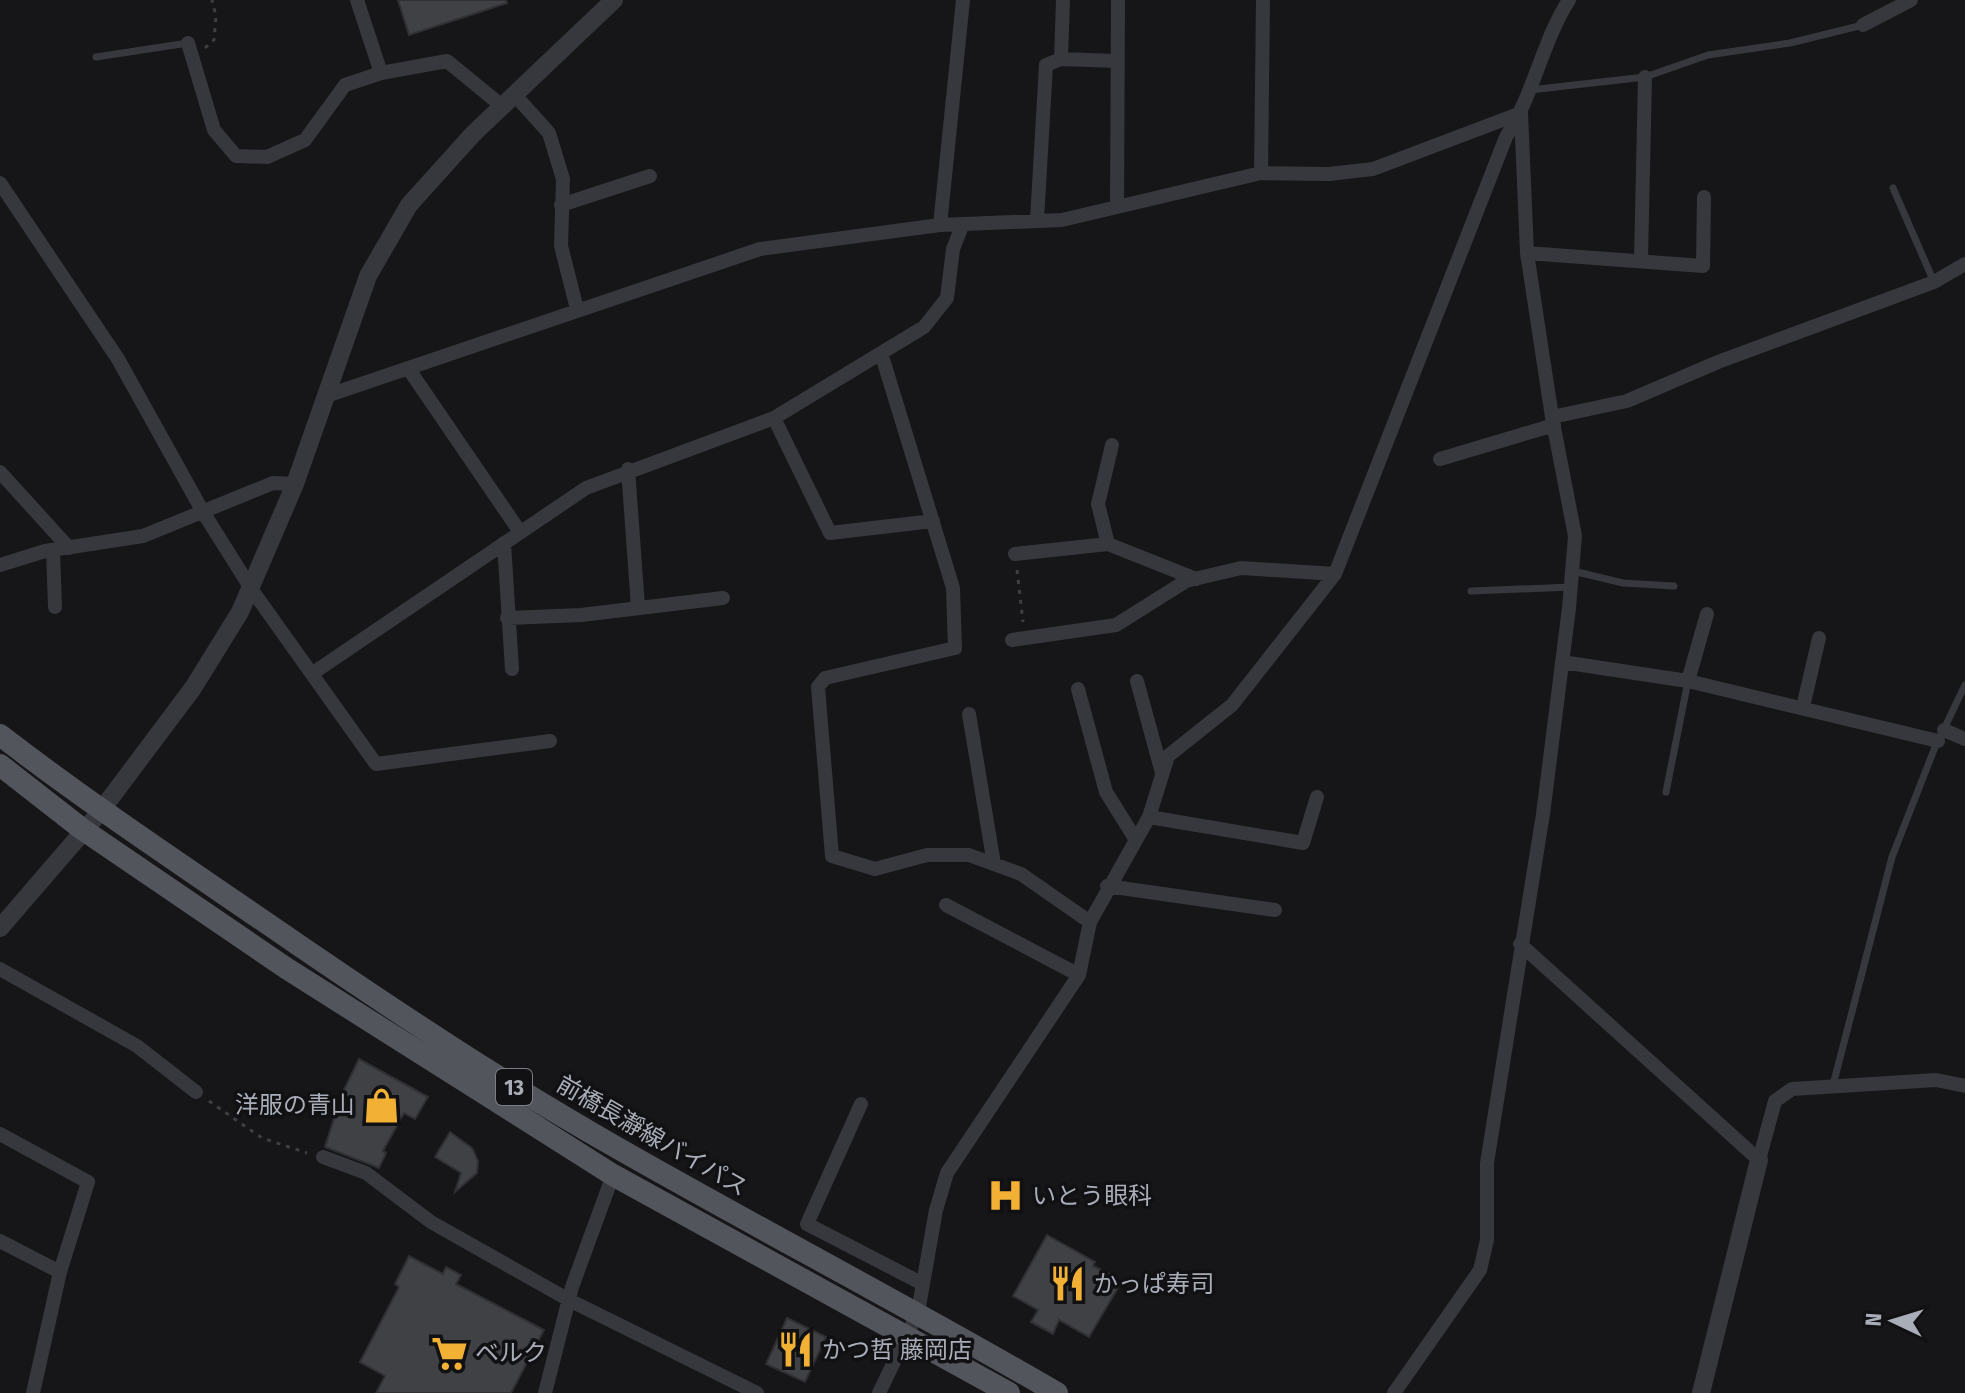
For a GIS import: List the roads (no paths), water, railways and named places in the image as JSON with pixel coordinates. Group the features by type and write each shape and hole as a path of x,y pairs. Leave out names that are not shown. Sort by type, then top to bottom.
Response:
{"main road":[{"name":"前橋長瀞線バイパス","path":"0,735 100,812 388,1008 485,1069 626,1153 918,1312 1057,1393"},
{"name":"前橋長瀞線バイパス","path":"0,765 82,829 377,1028 613,1175 1009,1393"}],"street":[{"path":"357,0 381,73"},
{"path":"0,928 82,829 100,812 193,688 252,590 295,484 368,276 409,205 508,100 614,0"},
{"path":"940,225 963,0"},
{"path":"1061,59 1063,0"},
{"path":"1117,207 1118,0"},
{"path":"1261,173 1263,0"},
{"path":"879,1393 918,1312 936,1210 947,1173 1079,975 1090,922 1107,886 1149,817 1168,756 1180,743 1232,705 1335,574 1506,137 1521,113 1559,16 1569,0"},
{"path":"1863,25 1911,0"},
{"path":"188,43 214,130 236,156 267,157 305,140 345,85 381,73 447,61 508,100 549,133 563,179 561,246 577,309"},
{"path":"1037,220 1046,65 1061,59 1116,61"},
{"path":"1641,260 1645,77"},
{"path":"326,396 760,249 940,225 1062,220 1261,173 1329,174 1373,169 1521,113"},
{"path":"1394,1393 1480,1270 1487,1240 1487,1163 1543,814 1573,571 1575,536 1553,421 1527,253 1521,113"},
{"path":"561,205 650,176"},
{"path":"0,183 118,359 203,512 252,590 376,764 550,741"},
{"path":"1527,253 1703,266 1704,197"},
{"path":"313,673 586,488 628,469 774,418 882,356 924,327 947,298 953,249 962,226"},
{"path":"1440,459 1553,421 1627,401 1718,362 1934,282 1965,264"},
{"path":"882,356 953,588 955,648 825,678 818,687 832,856 875,869 927,855 969,855 1021,874 1090,922"},
{"path":"408,368 520,532"},
{"path":"774,418 830,533 933,521"},
{"path":"1108,544 1098,504 1112,445"},
{"path":"628,469 638,607"},
{"path":"0,472 69,548"},
{"path":"0,565 53,550 143,536 273,483 295,484"},
{"path":"504,543 512,669"},
{"path":"1015,554 1108,544 1196,579"},
{"path":"53,550 55,607"},
{"path":"1018,639 1116,625 1186,581 1241,568 1335,574"},
{"path":"507,618 581,615 723,598"},
{"path":"1688,681 1707,614"},
{"path":"1803,707 1819,638"},
{"path":"1562,662 1688,681 1965,739"},
{"path":"1137,681 1162,774"},
{"path":"1078,689 1106,792 1136,840"},
{"path":"969,714 994,864"},
{"path":"1149,817 1303,843 1317,797"},
{"path":"1107,886 1275,910"},
{"path":"946,905 1079,975"},
{"path":"1520,944 1759,1160"},
{"path":"0,969 137,1046 196,1092"},
{"path":"1701,1393 1775,1101 1792,1089 1936,1080 1965,1086"},
{"path":"861,1104 807,1224 923,1284"},
{"path":"0,1134 88,1182 60,1272 33,1393"},
{"path":"323,1157 366,1173 431,1222 569,1300 757,1393"},
{"path":"545,1393 569,1300 613,1175"},
{"path":"0,1241 60,1272"}],"lane":[{"path":"1530,90 1645,77 1708,55 1790,43 1863,25"},
{"path":"96,57 188,43"},
{"path":"1893,188 1934,282"},
{"path":"1573,571 1623,583 1674,586"},
{"path":"1471,591 1571,587"},
{"path":"1666,792 1688,681"},
{"path":"1832,1087 1892,857 1965,685"}],"place":[{"name":"洋服の青山","path":"381,1105"},
{"name":"いとう眼科","path":"1006,1196"},
{"name":"かっぱ寿司","path":"1068,1284"},
{"name":"かつ哲 藤岡店","path":"796,1350"},
{"name":"ベルク","path":"449,1353"}]}
